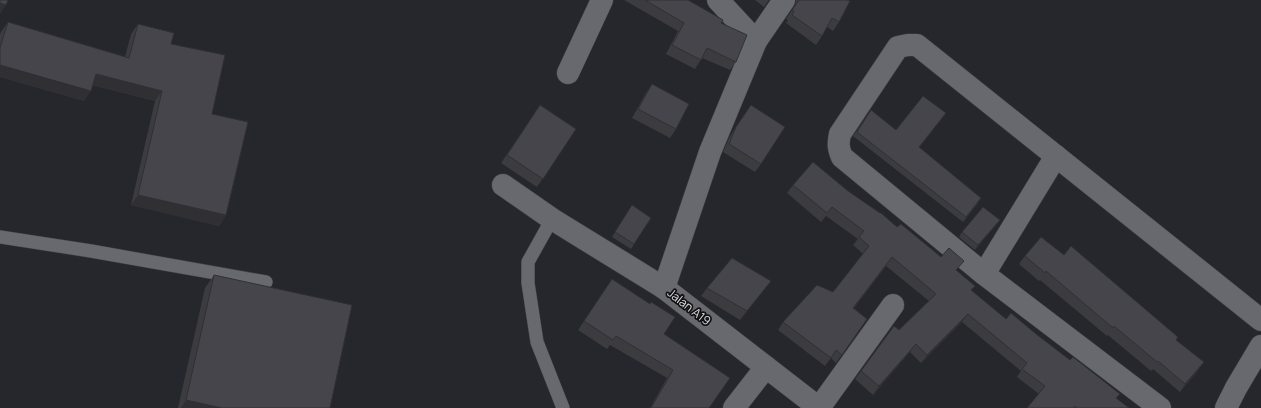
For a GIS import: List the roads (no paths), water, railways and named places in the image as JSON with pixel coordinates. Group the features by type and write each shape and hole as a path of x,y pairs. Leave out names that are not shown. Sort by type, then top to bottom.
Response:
{"street":[{"path":"568,73 602,0"},
{"path":"718,0 756,41"},
{"path":"664,288 710,152 756,41 784,0"},
{"path":"1160,408 984,274 842,157 838,144 840,134 898,47 917,45 1261,320"},
{"path":"984,274 1056,156"},
{"name":"Jalan A19","path":"503,185 552,219 664,288 819,408"},
{"path":"819,408 893,305"},
{"path":"1226,408 1261,346"},
{"path":"734,408 766,367"}],"lane":[{"path":"552,219 528,262 528,283 537,342 563,408"},
{"path":"0,237 266,282"}]}
